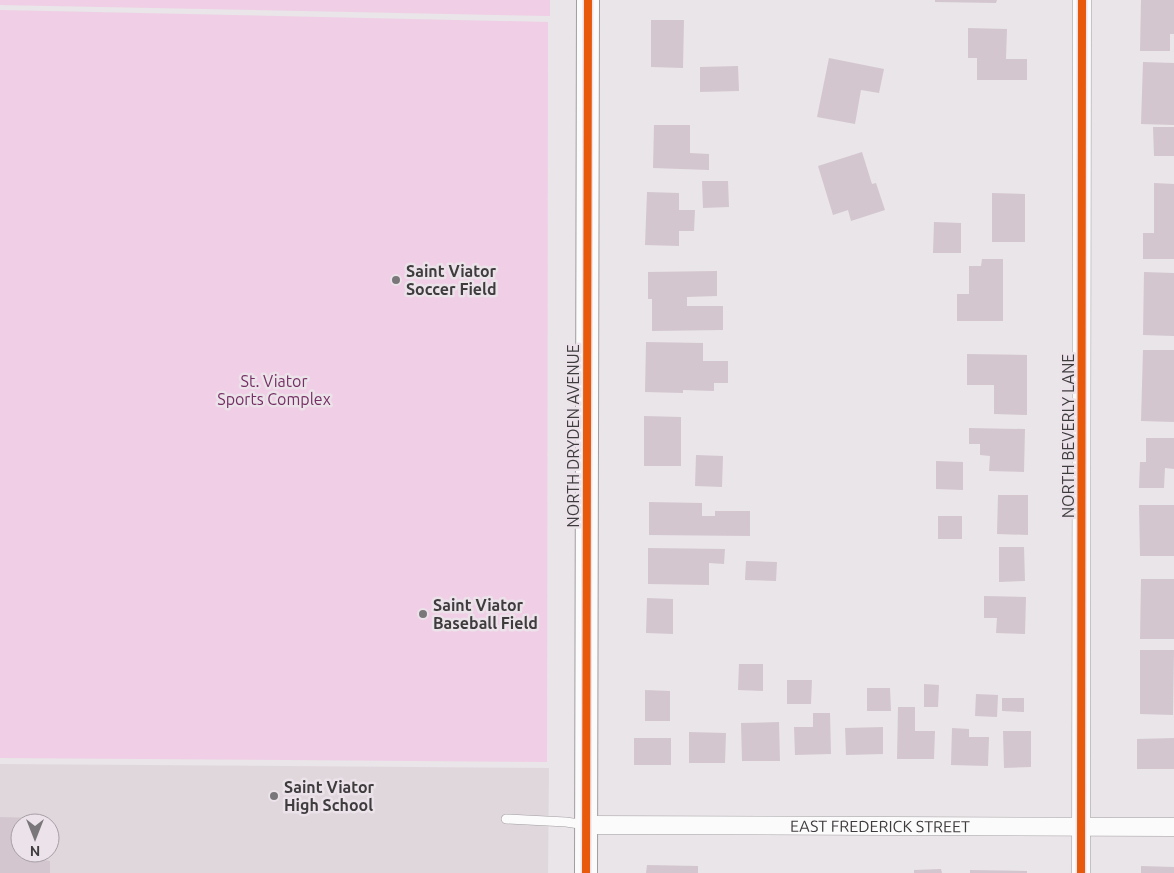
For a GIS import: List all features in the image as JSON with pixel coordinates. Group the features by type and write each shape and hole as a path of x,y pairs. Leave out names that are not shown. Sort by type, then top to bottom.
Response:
{"street":[{"name":"NORTH DRYDEN AVENUE","path":"586,873 588,0"},
{"name":"NORTH BEVERLY LANE","path":"1081,873 1082,0"},
{"name":"EAST FREDERICK STREET","path":"586,825 1174,828"}],"lane":[{"path":"506,819 586,825"}],"shaded area":[{"name":"Saint Viator High School","path":"0,764 549,768 548,873 0,873"}],"green space":[{"path":"0,0 550,0 550,16 0,5"},
{"name":"St. Viator Sports Complex","path":"0,10 548,22 547,762 0,758"}],"building":[{"path":"935,0 997,0 996,3 935,2"},
{"path":"1141,0 1174,0 1174,34 1170,34 1170,51 1140,51"},
{"path":"651,20 684,20 683,68 651,67"},
{"path":"968,28 1007,29 1006,59 1027,59 1027,80 977,80 977,58 968,58"},
{"path":"829,58 884,69 879,93 861,90 855,124 817,117"},
{"path":"1143,62 1174,63 1174,125 1141,124"},
{"path":"738,66 739,91 700,92 700,67"},
{"path":"654,125 690,125 690,153 709,154 709,170 653,168"},
{"path":"1153,127 1174,127 1174,156 1154,156"},
{"path":"862,152 872,184 876,183 885,210 851,221 848,210 833,215 818,166"},
{"path":"702,181 728,181 729,207 703,208"},
{"path":"1154,183 1174,184 1174,259 1143,259 1143,233 1154,233"},
{"path":"647,192 679,193 679,210 695,210 694,231 679,231 679,246 645,245"},
{"path":"992,193 1025,194 1025,242 992,242"},
{"path":"934,222 961,223 961,253 933,253"},
{"path":"982,259 1003,259 1003,321 957,321 957,294 969,294 969,266 981,266"},
{"path":"717,271 717,296 687,297 687,306 723,306 723,330 652,331 652,299 648,299 648,272"},
{"path":"1144,272 1174,273 1174,336 1143,335"},
{"path":"646,342 703,343 703,361 728,361 728,383 714,383 714,391 683,390 683,393 645,392"},
{"path":"1143,350 1174,350 1174,422 1141,421"},
{"path":"967,354 1027,355 1027,415 994,414 994,385 967,385"},
{"path":"644,416 681,417 681,466 644,466"},
{"path":"969,428 1025,429 1024,472 989,471 990,456 980,455 980,444 969,444"},
{"path":"1146,438 1174,438 1174,469 1165,468 1164,488 1139,488 1140,462 1146,462"},
{"path":"696,455 723,456 722,487 695,486"},
{"path":"936,461 963,462 963,490 936,489"},
{"path":"998,495 1028,495 1028,535 997,534"},
{"path":"649,502 702,503 702,516 715,516 715,511 750,511 750,536 649,535"},
{"path":"1139,505 1174,505 1174,556 1140,556"},
{"path":"938,516 962,516 962,539 938,539"},
{"path":"999,547 1024,547 1025,581 999,582"},
{"path":"648,548 725,549 724,564 709,563 709,585 648,584"},
{"path":"746,561 777,562 776,581 745,580"},
{"path":"1141,579 1174,579 1174,639 1140,639"},
{"path":"984,596 1026,597 1025,634 996,633 997,618 984,618"},
{"path":"647,598 673,599 673,634 646,633"},
{"path":"1140,650 1174,650 1173,715 1140,714"},
{"path":"739,664 763,664 763,691 738,690"},
{"path":"787,680 812,680 811,704 787,704"},
{"path":"924,684 939,685 938,707 924,707"},
{"path":"867,688 890,688 891,711 867,711"},
{"path":"645,690 670,691 670,721 645,721"},
{"path":"976,694 998,695 997,717 975,716"},
{"path":"1002,698 1024,698 1024,712 1002,711"},
{"path":"898,707 915,707 915,731 935,731 934,759 897,759"},
{"path":"813,713 830,713 831,754 795,755 794,727 813,727"},
{"path":"779,722 780,761 742,761 741,723"},
{"path":"883,727 883,754 846,755 845,728"},
{"path":"952,728 969,729 969,737 989,737 988,766 951,765"},
{"path":"1003,731 1031,731 1031,767 1004,768"},
{"path":"689,732 726,733 725,763 689,763"},
{"path":"634,738 671,738 671,765 634,765"},
{"path":"1174,738 1174,769 1137,769 1137,739"},
{"path":"0,817 10,817 10,863 50,863 50,873 0,873"},
{"path":"647,865 698,866 698,873 646,873"},
{"path":"1141,866 1174,867 1174,873 1141,873"},
{"path":"941,869 942,873 914,873 914,870"},
{"path":"970,870 1027,871 1027,873 970,873"}],"cycle path":[{"path":"586,873 588,0"},
{"path":"1081,873 1082,0"}],"place":[{"name":"Saint Viator Soccer Field","path":"396,280"},
{"name":"Saint Viator Baseball Field","path":"423,614"},
{"name":"Saint Viator High School","path":"274,796"}]}
